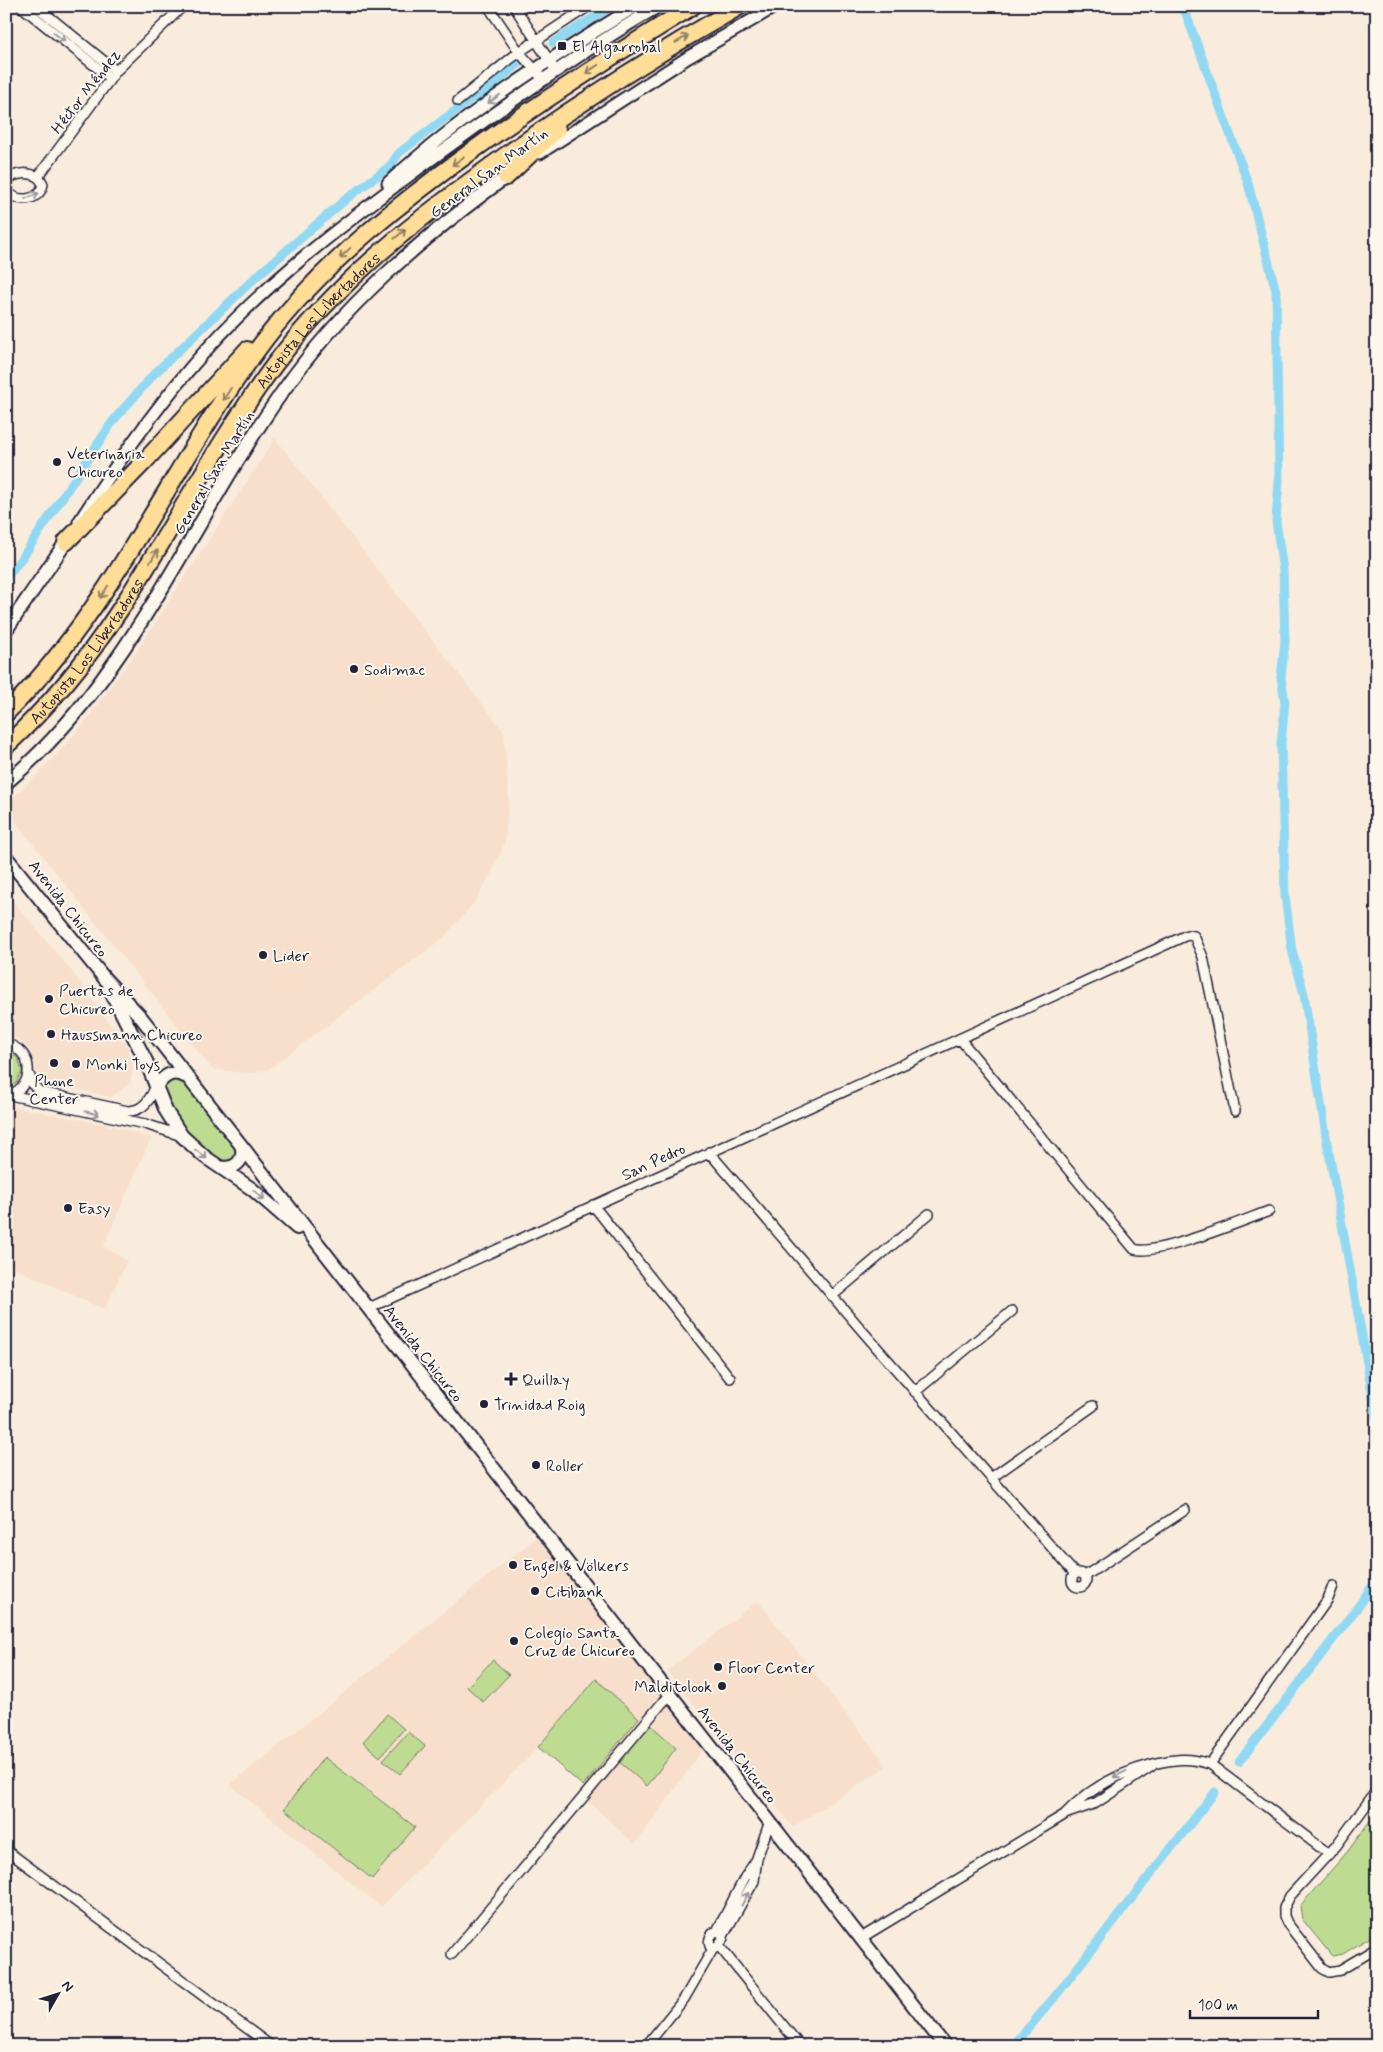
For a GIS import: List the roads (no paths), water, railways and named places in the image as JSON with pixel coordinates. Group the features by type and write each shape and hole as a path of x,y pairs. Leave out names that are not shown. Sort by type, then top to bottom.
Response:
{"highway":[{"name":"Autopista Los Libertadores","path":"6,713 42,675 85,620 236,381 266,338 298,300 364,235 430,182 548,98 693,6"},
{"name":"Autopista Los Libertadores","path":"6,746 55,695 101,637 134,588 247,404 277,362 318,312 359,270 423,215 500,159 672,45 740,6"},
{"path":"506,177 597,93"},
{"path":"66,542 144,462 264,331 298,300"}],"main road":[{"name":"General San Martín","path":"6,783 35,758 65,727 112,665 149,610 266,416 320,342 360,298 398,261 506,177"},
{"path":"6,630 66,542"},
{"name":"Avenida Chicureo","path":"6,857 188,1077 945,2046"},
{"name":"Avenida Chicureo","path":"105,979 146,1061 166,1111 182,1136 198,1152 252,1189 320,1248"},
{"path":"156,1086 169,1074 179,1073 188,1077"},
{"path":"220,1166 230,1168 237,1164 242,1156 242,1148"}],"street":[{"path":"21,6 113,74"},
{"path":"36,6 113,74"},
{"name":"Héctor Méndez","path":"38,177 113,74 183,6"},
{"path":"488,6 519,52 539,75"},
{"path":"514,6 552,66"},
{"path":"458,101 519,52 590,6"},
{"path":"66,542 137,434 208,347 292,266 368,205 539,75 636,6"},
{"path":"552,66 659,6"},
{"name":"General San Martín","path":"506,177 640,87 776,6"},
{"path":"6,182 11,177 24,174 38,177 43,182 40,193 33,197 17,198 10,195 6,189"},
{"name":"San Pedro","path":"369,1308 1191,934 1196,939 1203,957 1235,1111"},
{"path":"960,1039 1134,1249 1140,1251 1152,1250 1269,1211"},
{"path":"6,1044 17,1048 24,1055 28,1064 32,1085 40,1092 132,1111 144,1106 156,1086"},
{"path":"8,1095 24,1085 29,1074"},
{"path":"8,1095 145,1124 182,1136"},
{"path":"709,1152 915,1392 1075,1574 1072,1582 1077,1587 1085,1584 1085,1576 1185,1510"},
{"path":"593,1205 730,1378"},
{"path":"832,1296 929,1214"},
{"path":"915,1392 1012,1311"},
{"path":"991,1478 1093,1406"},
{"path":"1210,1764 1328,1599 1333,1586"},
{"path":"452,1954 671,1695"},
{"path":"1064,1815 1080,1799 1107,1780 1128,1771 1170,1760 1186,1758 1210,1764 1330,1854"},
{"path":"862,1938 1064,1815 1096,1803 1154,1764"},
{"path":"1377,1790 1330,1854 1287,1900 1284,1908 1285,1919 1322,1968 1329,1972 1340,1970 1377,1948"},
{"path":"646,2046 684,1999 716,1947 720,1933 745,1877 757,1858 770,1821"},
{"path":"6,1850 271,2046"},
{"path":"716,1947 800,2046"}],"waterway":[{"path":"553,43 612,6"},
{"path":"1183,6 1248,183 1276,291 1279,480 1276,521 1283,571 1285,642 1281,677 1285,702 1281,744 1285,895 1292,950 1304,994 1326,1136 1377,1419"},
{"path":"6,578 24,555 113,421 154,374 257,276 345,200 390,166 399,153 472,98 478,97 518,64"},
{"path":"1239,1762 1377,1579"},
{"path":"1013,2046 1053,1999 1215,1792"}],"place":[{"name":"El Algarrobal","path":"562,46"},
{"name":"Veterinaria Chicureo","path":"57,462"},
{"name":"Sodimac","path":"354,669"},
{"name":"Lider","path":"263,955"},
{"name":"Puertas de Chicureo","path":"49,999"},
{"name":"Haussmann Chicureo","path":"51,1034"},
{"name":"Phone Center","path":"54,1063"},
{"name":"Monki Toys","path":"76,1064"},
{"name":"Easy","path":"68,1208"},
{"name":"Quillay","path":"511,1379"},
{"name":"Trinidad Roig","path":"484,1404"},
{"name":"Roller","path":"536,1465"},
{"name":"Engel & Völkers","path":"513,1565"},
{"name":"Citibank","path":"535,1591"},
{"name":"Colegio Santa Cruz de Chicureo","path":"514,1641"},
{"name":"Floor Center","path":"718,1667"},
{"name":"Malditolook","path":"722,1686"}]}
